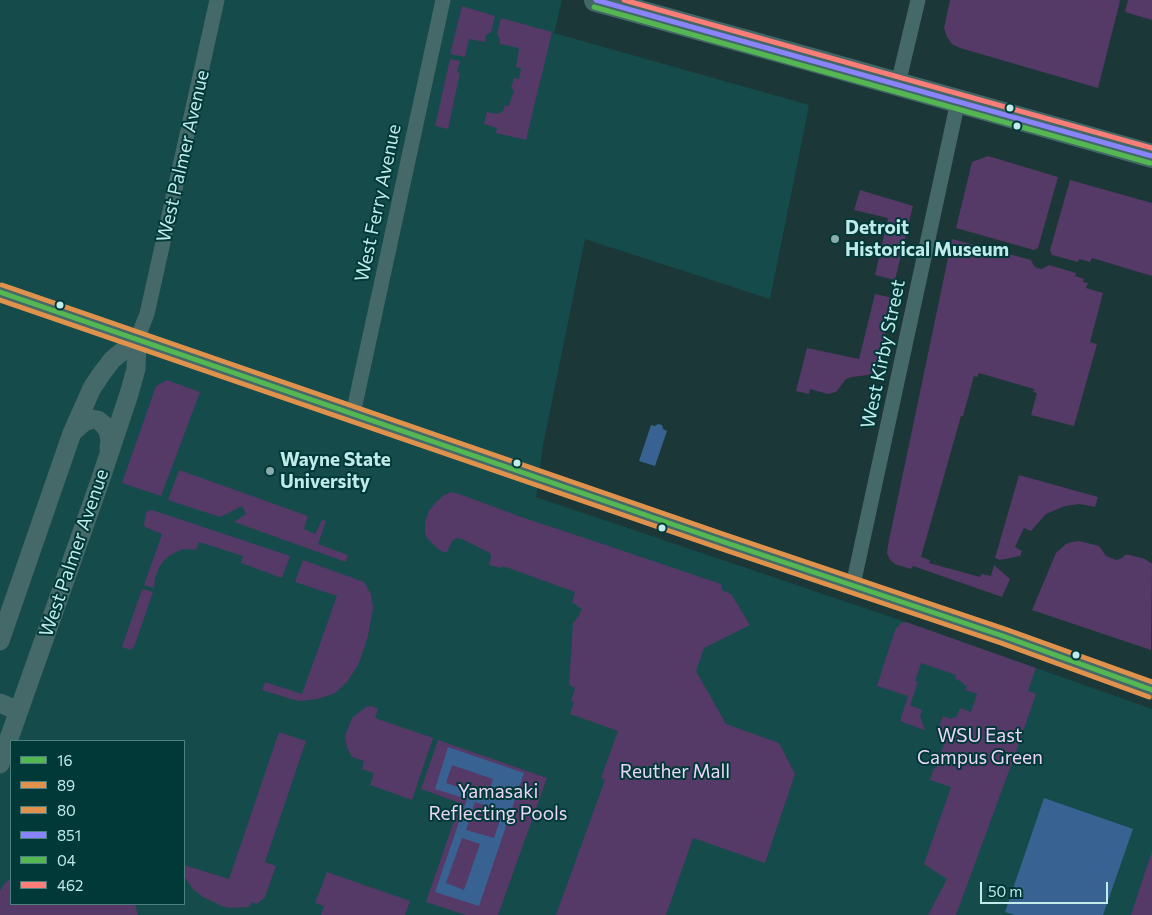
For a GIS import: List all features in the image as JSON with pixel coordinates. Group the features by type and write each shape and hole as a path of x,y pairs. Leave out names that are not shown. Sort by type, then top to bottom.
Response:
{"main road":[{"path":"596,0 1152,156"}],"street":[{"name":"West Palmer Avenue","path":"0,764 136,369 137,339 148,314 218,0"},
{"name":"West Ferry Avenue","path":"353,414 443,0"},
{"path":"898,84 918,0"},
{"name":"West Kirby Street","path":"853,585 958,101"},
{"path":"0,292 721,541 1032,646 1152,690"},
{"name":"West Palmer Avenue","path":"0,641 72,433 92,388 112,360 137,339"},
{"path":"72,433 84,422 92,419 98,420 108,431 110,440 109,452"},
{"path":"0,703 18,711"}],"shaded area":[{"name":"Wayne State University","path":"0,0 562,0 554,33 809,105 770,299 585,239 543,445 536,497 906,622 1152,709 1152,915 0,915"}],"green space":[{"path":"950,0 1119,0 1098,88 960,48 952,44 944,28"},
{"path":"1128,0 1152,0 1152,20 1125,12"},
{"path":"462,6 495,16 491,32 486,35 485,42 469,39 465,57 450,54"},
{"path":"501,18 552,32 526,140 496,133 497,128 484,124 487,112 498,114 503,111 505,105 509,106 514,90 511,88 514,78 519,79 521,68 516,67 519,48 500,44 497,34"},
{"path":"450,59 460,61 457,72 460,73 448,129 435,126"},
{"path":"988,156 1058,177 1038,248 1034,250 956,228 972,162"},
{"path":"1070,180 1152,203 1152,276 1092,258 1090,262 1079,259 1078,262 1052,255 1050,250"},
{"path":"860,190 913,206 895,280 875,275 888,218 854,210"},
{"path":"952,239 1031,260 1037,268 1042,269 1049,265 1076,273 1075,276 1084,279 1083,282 1088,283 1086,288 1103,293 1090,342 1097,344 1074,426 1031,415 1037,393 1033,392 1034,389 979,373 977,377 974,376 921,557 930,560 929,563 980,577 982,574 991,576 994,565 1010,579 1002,597 913,566 911,569 895,564 890,560 887,553"},
{"path":"875,294 893,298 875,372 846,379 836,392 828,394 810,389 809,394 796,391 807,348 859,359"},
{"path":"167,380 200,392 161,496 122,483 156,386"},
{"path":"179,470 308,516 304,529 315,534 322,520 326,521 318,544 348,555 346,562 234,522 246,514 242,506 220,517 168,500"},
{"path":"1019,475 1098,497 1095,507 1080,504 1065,506 1046,514 1031,531 1024,528 1015,547 1022,551 1020,556 1000,560 995,558"},
{"name":"Reuther Mall","path":"452,492 721,584 722,590 731,594 750,625 704,648 696,671 726,724 779,743 795,774 765,863 693,838 666,915 556,915 605,780 601,778 618,731 570,714 574,702 571,701 575,688 569,685 573,623 582,609 572,602 575,592 503,566 502,568 489,565 490,553 462,539 457,538 453,540 446,553 438,549 427,538 425,522 429,511 444,495"},
{"path":"152,510 290,556 282,578 241,563 243,556 199,542 196,550 180,550 165,559 159,567 154,588 144,585 162,534 144,525 146,513"},
{"path":"1079,541 1099,546 1106,556 1117,560 1125,555 1130,555 1145,559 1152,564 1151,650 1032,610 1056,553 1066,544"},
{"path":"303,560 364,582 371,594 373,608 363,652 358,665 347,682 335,693 317,699 299,701 262,690 265,682 302,694 337,596 295,582"},
{"path":"142,589 153,592 134,647 130,650 122,647"},
{"name":"WSU East Campus Green","path":"906,622 1036,668 1028,691 1036,694 956,915 928,915 947,879 924,864 951,787 930,780 946,738 936,734 943,716 952,719 953,717 956,718 960,708 971,712 977,694 965,690 967,686 955,679 956,675 921,663 915,681 918,682 910,705 922,710 920,717 925,729 900,721 908,696 877,686 895,630 901,623"},
{"path":"372,706 378,709 375,718 433,738 412,800 370,785 374,773 362,769 364,761 352,757 347,748 345,736 352,718 366,707"},
{"path":"279,732 306,741 265,862 276,866 265,897 257,904 252,902 249,907 230,908 222,906 203,897 193,889 185,877 185,865 229,879"},
{"name":"Yamasaki Reflecting Pools","path":"438,740 547,778 498,915 466,915 426,902 460,803 421,789"},
{"path":"1152,851 1152,915 1131,915"},
{"path":"327,872 410,901 405,915 321,915 324,906 315,903"},
{"path":"10,879 10,905 135,905 138,915 0,915 0,891"}],"water":[{"path":"658,424 662,425 663,429 667,431 655,466 639,461 651,425 655,426"},
{"name":"Yamasaki Reflecting Pools","path":"448,747 524,773 479,906 435,892 467,799 435,789","holes":["452,765 493,779 487,797 446,783","475,802 503,811 494,838 466,830","462,838 480,844 464,890 446,883"]},
{"path":"1044,798 1133,829 1103,915 1015,915 1005,912"}],"transit line":[{"name":"851","path":"596,0 1152,156"},
{"name":"462","path":"624,0 1152,148"},
{"name":"04","path":"594,7 1150,163"},
{"name":"80","path":"2,285 723,534 1005,629 1152,682"},
{"name":"16","path":"0,292 721,541 1003,636 1152,690"},
{"name":"89","path":"0,300 719,548 1001,643 1149,697"}],"place":[{"name":"Detroit Historical Museum","path":"835,239"},
{"name":"Wayne State University","path":"270,471"}]}
